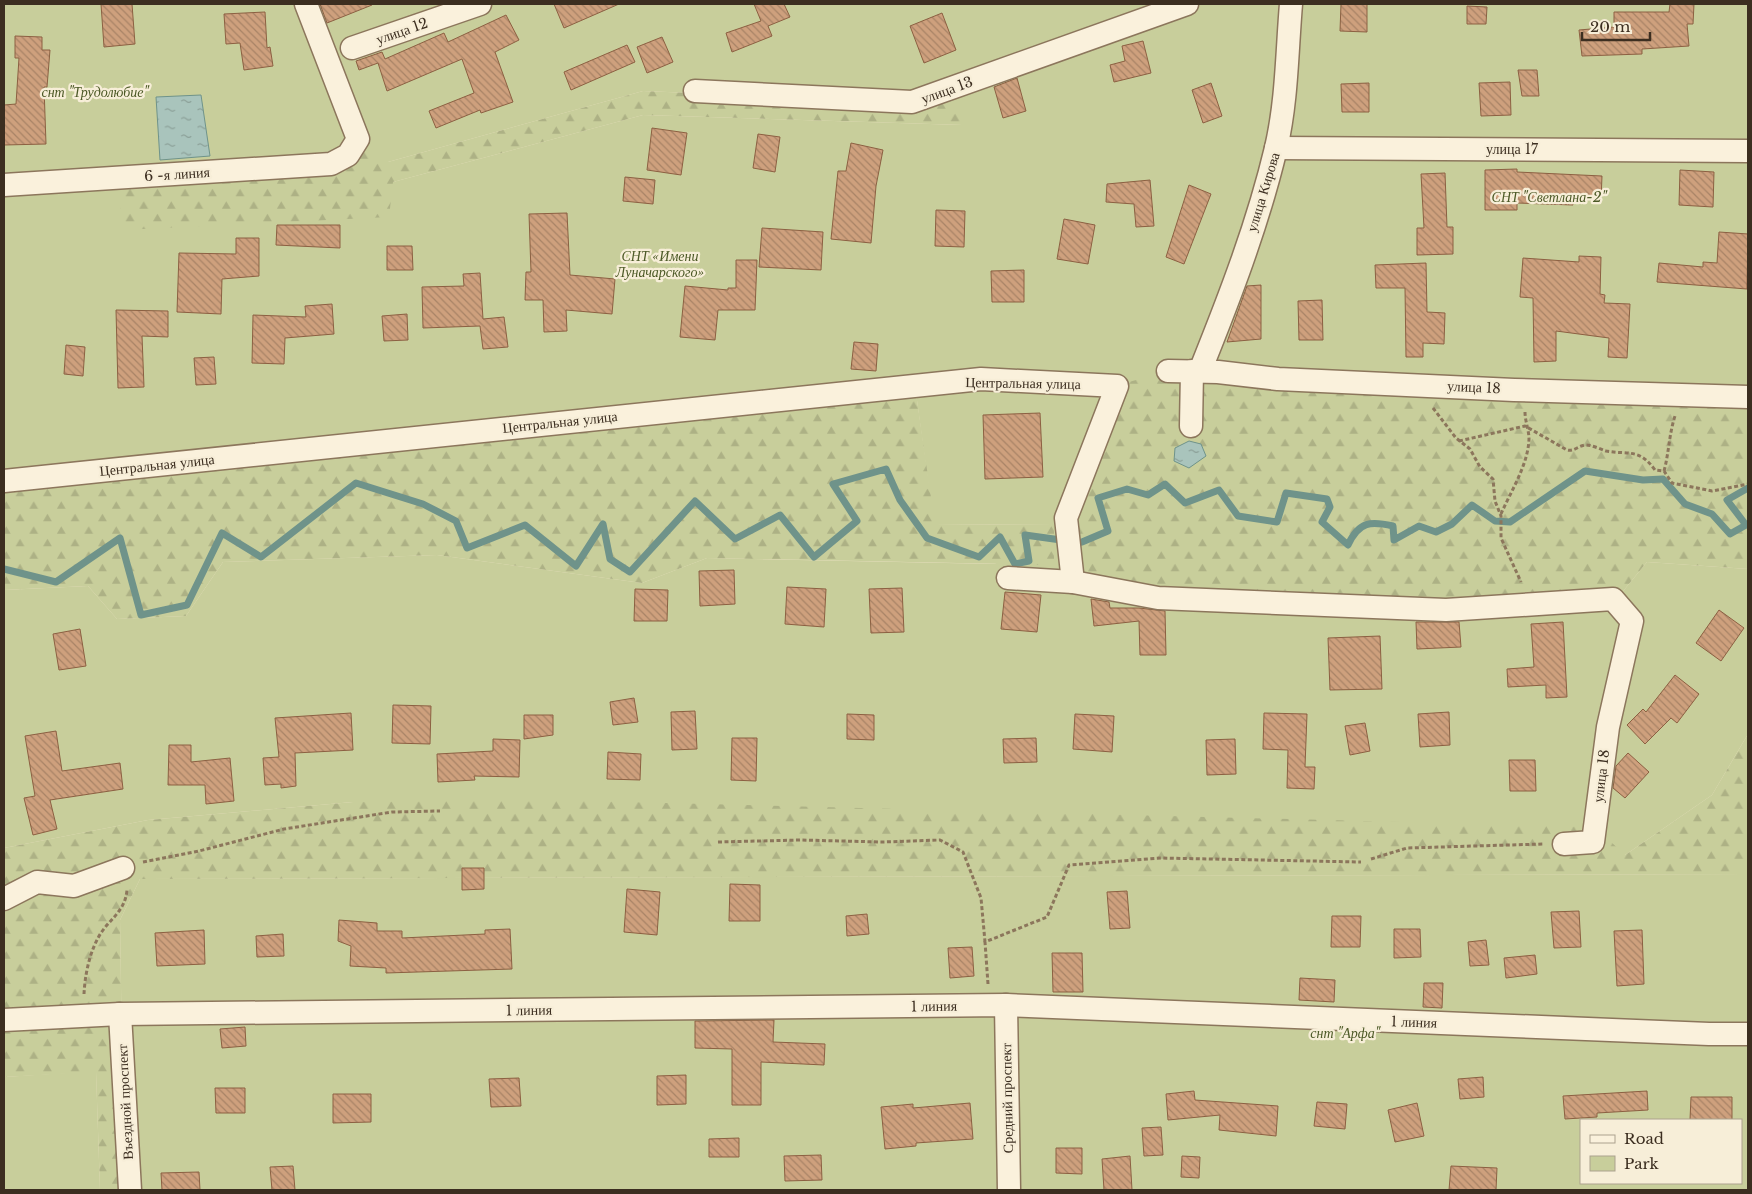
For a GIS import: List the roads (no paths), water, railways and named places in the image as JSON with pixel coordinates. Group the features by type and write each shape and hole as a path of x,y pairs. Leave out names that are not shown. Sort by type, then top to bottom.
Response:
{"street":[{"name":"6 -я линия","path":"4,185 331,164 348,155 358,138 306,4"},
{"name":"улица 12","path":"352,48 480,4"},
{"name":"улица 13","path":"695,91 912,102 1187,4"},
{"name":"улица Кирова","path":"1191,426 1196,371 1235,279 1276,148 1285,82 1291,4"},
{"name":"улица 17","path":"1276,148 1748,151"},
{"name":"улица 18","path":"1168,371 1196,371 1278,379 1748,398"},
{"name":"Центральная улица","path":"4,481 981,379 1117,386 1066,518 1073,582"},
{"path":"1008,578 1073,582"},
{"name":"улица 18","path":"1073,582 1168,598 1446,610 1613,599 1632,621 1608,727 1593,842 1564,844"},
{"path":"4,899 38,882 74,886 123,868"},
{"name":"1 линия","path":"4,1020 120,1014 998,1005 1689,1034 1748,1034"},
{"name":"Средний проспект","path":"998,1005 1009,1190"},
{"name":"Въездной проспект","path":"120,1014 130,1190"}],"water":[{"path":"201,95 210,156 160,160 156,97"},
{"path":"1189,441 1201,444 1206,456 1189,468 1174,461 1175,448"}],"waterway":[{"path":"4,569 56,582 120,538 141,615 187,605 222,533 261,557 356,483 423,504 456,521 467,548 525,525 576,566 603,524 610,559 630,572 695,501 735,539 780,515 814,557 857,521 833,484 886,469 900,500 927,538 979,557 1000,537 1015,564 1029,561 1025,535 1061,540"},
{"path":"1082,542 1108,531 1098,498 1127,489 1148,495 1165,484 1185,503 1219,490 1238,516 1277,522 1286,493 1327,499 1330,507 1322,522 1348,545 1361,527 1372,523 1393,526 1394,540 1419,526 1436,532 1452,524 1472,505 1495,521 1510,522 1585,471 1643,480 1663,479 1685,504 1712,514 1730,534 1746,525 1727,500 1748,488"}],"park label":[{"name":"снт \"Трудолюбие\"","path":"95,92"},
{"name":"СНТ \"Светлана-2\"","path":"1549,197"},
{"name":"СНТ «Имени Луначарского»","path":"660,264"},
{"name":"снт \"Арфа\"","path":"1345,1033"}]}
